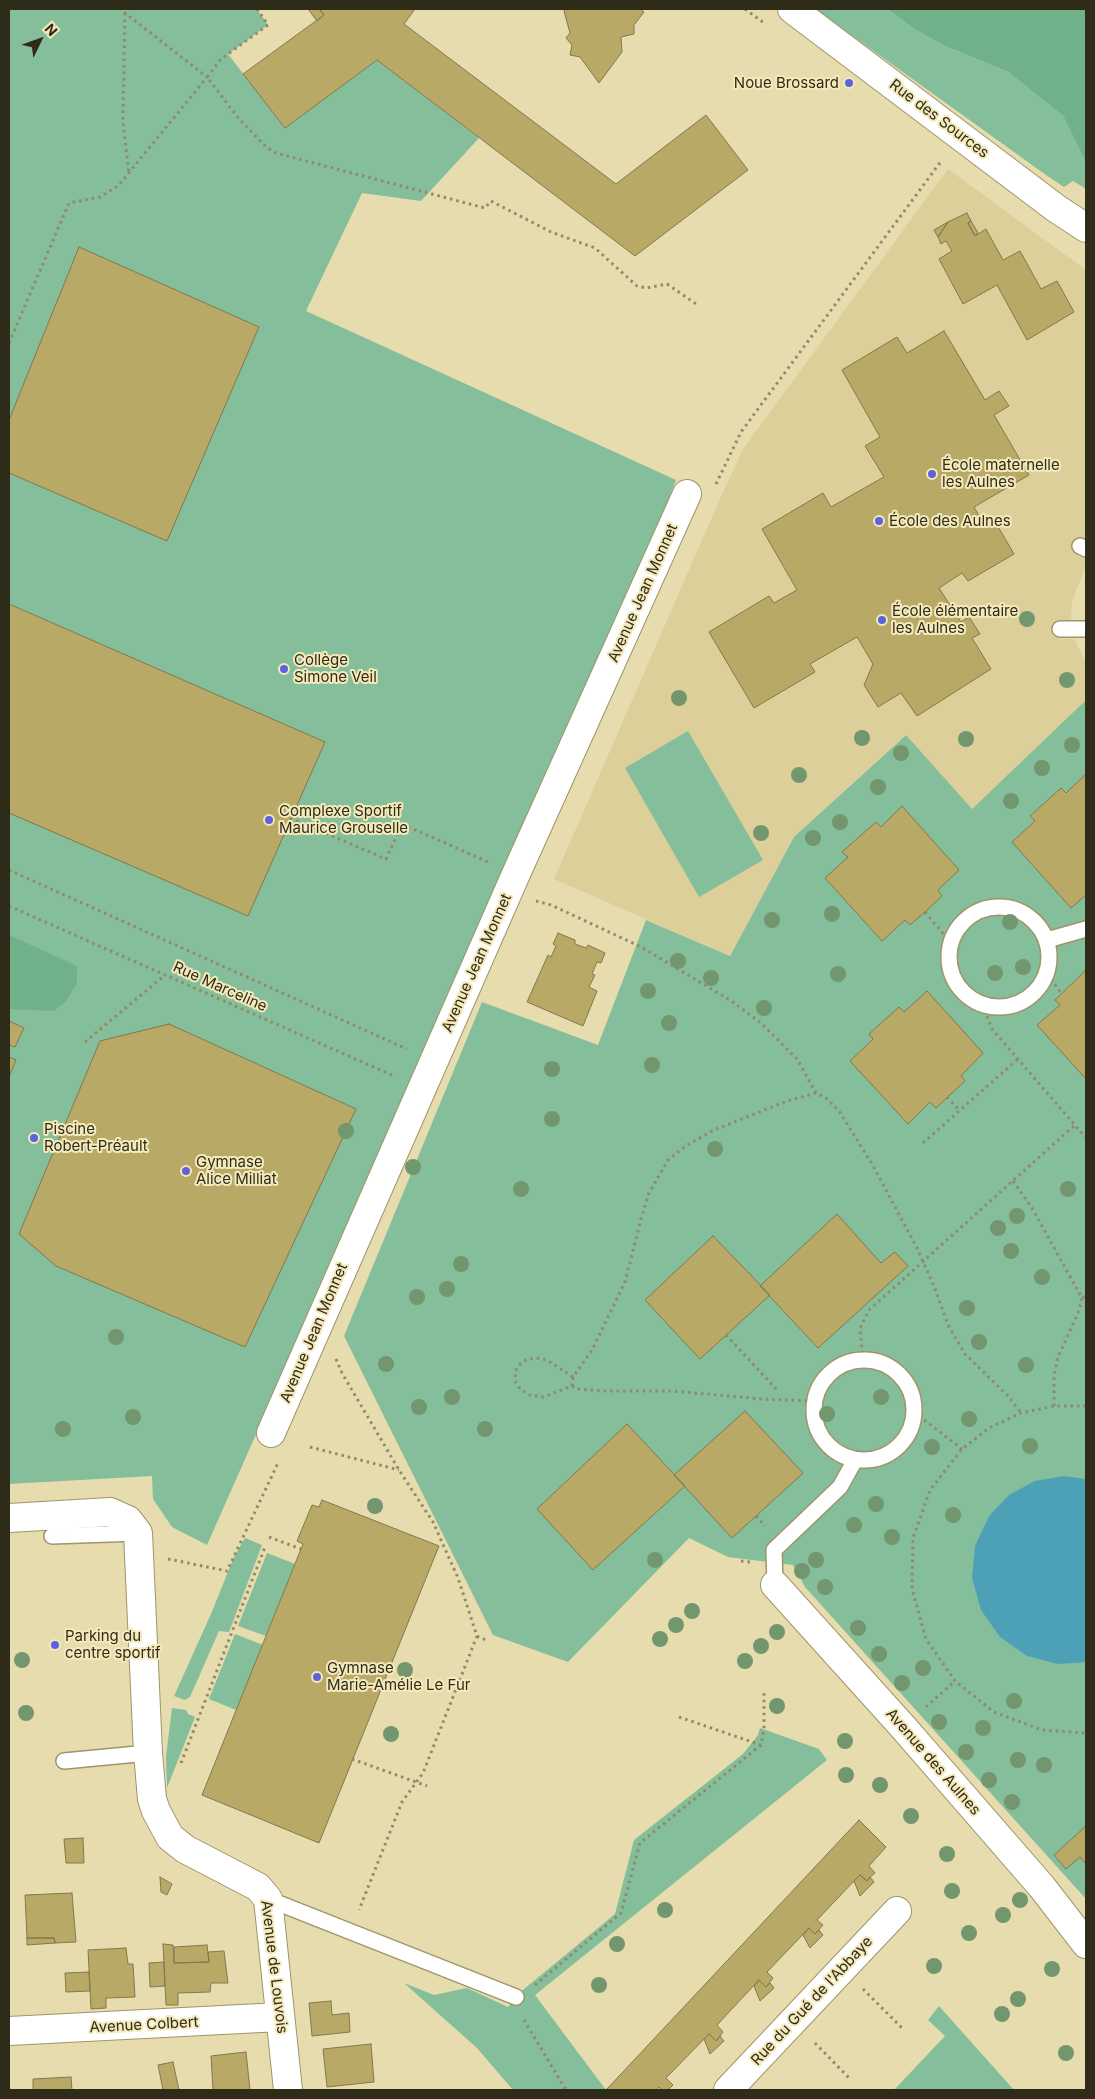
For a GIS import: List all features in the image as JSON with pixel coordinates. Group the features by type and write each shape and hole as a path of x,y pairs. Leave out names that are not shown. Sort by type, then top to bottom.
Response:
{"street":[{"name":"Rue des Sources","path":"792,9 1057,209 1086,228"},
{"name":"Avenue Jean Monnet","path":"271,1433 512,883 687,494"},
{"path":"9,1518 110,1512 128,1520 138,1542"},
{"name":"Avenue de Louvois","path":"138,1542 152,1799 159,1820 170,1837 186,1849 258,1887 268,1899 288,2090"},
{"name":"Avenue des Aulnes","path":"775,1585 903,1727 1042,1887 1086,1944"},
{"name":"Rue du Gué de l'Abbaye","path":"728,2090 897,1911"},
{"name":"Avenue Colbert","path":"9,2032 280,2018"}],"lane":[{"path":"1060,629 1086,629"},
{"path":"998,906 1013,908 1028,915 1039,926 1047,940 1050,957 1046,974 1039,988 1028,999 1013,1006 998,1008 982,1004 969,997 958,986 951,973 949,958 951,943 957,928 968,917 982,909 998,906"},
{"path":"1047,940 1086,929"},
{"path":"862,1360 878,1362 893,1369 905,1381 912,1395 914,1412 911,1428 902,1443 889,1454 872,1460 855,1460 840,1455 827,1445 818,1432 814,1417 814,1401 820,1385 831,1372 845,1363 862,1360"},
{"path":"775,1585 774,1550 840,1486 855,1460"},
{"path":"52,1536 138,1542"},
{"path":"64,1761 148,1753"},
{"path":"268,1899 516,1996"}],"path":[{"path":"120,9 207,77 254,136 276,153 485,208 491,201 551,232 595,248 637,286 646,288 667,284 699,306"},
{"path":"9,343 70,202 100,197 119,185 129,175 221,59 268,25 257,9"},
{"path":"125,13 123,121 129,175"},
{"path":"290,818 386,859 402,824 551,905 641,947 730,1000 762,1023 797,1059 816,1093 826,1098 839,1110 872,1164 923,1261 948,1325 965,1354 1009,1397 1021,1413"},
{"path":"9,870 434,1061"},
{"name":"Rue Marceline","path":"9,906 422,1089"},
{"path":"925,912 951,943"},
{"path":"1046,974 1062,994"},
{"path":"85,1042 165,975"},
{"path":"982,1004 992,1029 1086,1138"},
{"path":"923,1143 1018,1059"},
{"path":"572,1386 573,1377 592,1350 625,1282 640,1219 650,1193 668,1160 687,1145 714,1130 787,1101 816,1093"},
{"path":"947,1097 959,1110"},
{"path":"862,1360 860,1328 869,1310 1075,1125"},
{"path":"1013,1181 1032,1208 1084,1297 1058,1357 1054,1376 1054,1406"},
{"path":"320,1320 342,1373 399,1470 434,1522 458,1578 477,1636 423,1773 402,1802 351,1931"},
{"path":"726,1335 778,1391"},
{"path":"572,1386 543,1397 530,1395 521,1390 516,1383 516,1372 519,1365 526,1360 536,1358 547,1360 573,1377"},
{"path":"572,1386 577,1389 602,1391 673,1391 762,1399 814,1401"},
{"path":"1086,1406 1054,1406 1021,1413 989,1428 962,1449 930,1490 913,1538 912,1564 912,1589 926,1639 955,1681 994,1712 1042,1730 1086,1733"},
{"path":"914,1412 962,1449"},
{"path":"310,1446 399,1470"},
{"path":"138,1542 227,1571 280,1458"},
{"path":"270,1537 301,1549"},
{"path":"179,1769 265,1547"},
{"path":"477,1636 488,1641"},
{"path":"903,1727 955,1681"},
{"path":"566,2090 516,2007 516,1996 528,1992 621,1913 640,1843 762,1745 764,1691"},
{"path":"679,1717 762,1745"},
{"path":"352,1760 427,1786"},
{"path":"861,1986 902,2028"},
{"path":"809,2038 851,2080"}],"shaded area":[{"path":"948,169 1086,270 1086,539 1081,537 1078,556 1086,559 1086,566 1072,601 1071,620 1059,621 1060,639 1074,639 1086,662 1086,700 972,809 905,735 794,837 730,956 554,879 743,449"}],"green space":[{"name":"Complexe Sportif Maurice Grouselle","path":"9,9 257,9 268,25 228,54 285,128 377,60 479,138 421,201 362,193 306,311 676,480 581,700 207,1545 172,1527 153,1499 152,1476 9,1484"},
{"path":"815,9 888,9 914,29 943,45 1008,72 1063,116 1086,163 1086,189 1073,181 1064,187"},
{"path":"888,9 1086,9 1086,163 1063,116 1008,72 943,45 914,29"},
{"path":"1086,700 1086,1899 805,1587 793,1565 728,1557 689,1538 568,1662 493,1635 344,1336 482,1002 598,1045 646,920 730,956 794,837 906,735 972,809"},
{"path":"688,731 763,860 699,897 625,768"},
{"path":"9,935 77,966 77,983 66,1001 54,1011 9,1009"},
{"path":"245,1538 262,1545 229,1632 219,1631 190,1697 185,1700 174,1696 234,1557"},
{"path":"267,1553 295,1564 266,1636 238,1626"},
{"path":"235,1634 263,1645 236,1710 209,1699"},
{"path":"172,1708 186,1710 188,1714 195,1717 167,1788 166,1756"},
{"path":"760,1728 819,1749 827,1760 535,1995 606,2090 513,2090 477,2048 404,1983 434,1995 467,1988 508,2007 518,1994 615,1914 634,1840 743,1754 758,1735"},
{"path":"939,2006 1014,2090 894,2090 945,2036 928,2020"}],"water":[{"path":"1064,1476 1086,1479 1086,1662 1058,1664 1027,1656 1000,1637 981,1610 972,1578 975,1546 989,1516 1009,1495 1035,1481"}],"building":[{"path":"308,9 319,9 324,15 317,21"},
{"path":"319,9 415,9 404,24 616,184 706,115 748,170 635,256 377,60 285,128 243,74 324,15"},
{"path":"566,9 640,9 644,12 634,25 634,34 621,37 622,52 599,83 580,57 570,55 572,45 566,38 570,33 564,11"},
{"path":"967,213 971,221 968,223 975,236 986,229 1003,260 1020,251 1041,289 1057,281 1074,312 1027,340 997,285 963,304 939,259 952,251 946,241 941,244 938,237 948,222"},
{"path":"971,221 978,233 975,236 968,223"},
{"path":"948,222 938,237 934,230"},
{"path":"79,247 259,327 167,541 9,473 9,420"},
{"name":"École des Aulnes","path":"944,331 985,400 999,391 1009,406 994,415 1029,475 974,507 984,524 993,518 1014,554 968,581 962,573 939,588 961,622 969,617 980,634 972,638 991,669 917,716 901,693 878,707 864,685 873,664 857,637 810,664 815,672 754,708 709,632 769,596 774,603 797,590 762,529 823,493 831,507 884,477 865,446 880,437 842,370 897,337 907,353"},
{"path":"9,604 325,742 248,916 9,813"},
{"path":"1086,774 1086,895 1071,908 1012,842 1035,821 1030,816 1061,788 1066,793"},
{"path":"902,806 959,870 938,890 942,896 925,912 910,925 905,920 882,941 825,878 848,857 842,852 876,822 881,827"},
{"path":"558,933 575,940 575,944 586,948 588,945 605,953 601,963 597,962 592,974 595,975 589,987 597,991 583,1026 527,1002 548,955 551,957 556,946 553,944"},
{"path":"1085,971 1086,1079 1037,1025 1060,1005 1055,1000"},
{"path":"927,991 983,1053 961,1076 965,1081 936,1108 930,1102 908,1124 850,1061 873,1039 869,1034 899,1007 904,1012"},
{"path":"9,1021 24,1028 15,1047 9,1045"},
{"name":"Gymnase Alice Milliat","path":"169,1024 356,1109 245,1347 56,1266 19,1234 100,1041"},
{"path":"9,1057 16,1060 9,1077"},
{"path":"837,1214 881,1263 895,1252 908,1266 818,1348 760,1286"},
{"path":"713,1236 770,1295 700,1359 645,1300"},
{"path":"745,1411 803,1473 732,1538 674,1475"},
{"path":"627,1424 685,1486 593,1570 537,1509"},
{"name":"Gymnase Marie-Amélie Le Fur","path":"322,1500 439,1546 319,1843 202,1795 303,1544 297,1541 312,1505 319,1507"},
{"path":"859,1820 886,1847 869,1866 875,1873 867,1881 860,1875 854,1881 817,1920 823,1925 815,1934 809,1928 767,1972 773,1978 766,1987 759,1980 717,2025 723,2032 716,2041 709,2034 666,2078 673,2085 668,2090 661,2090 659,2087 656,2090 606,2090"},
{"path":"1086,1826 1086,1864 1080,1857 1066,1869 1054,1855"},
{"path":"83,1838 84,1863 66,1863 64,1839"},
{"path":"860,1875 867,1881 870,1877 874,1882 860,1896 854,1881"},
{"path":"160,1877 172,1884 167,1895 161,1892"},
{"path":"72,1893 76,1942 55,1943 54,1938 27,1938 25,1895"},
{"path":"809,1928 815,1934 819,1930 823,1935 810,1948 803,1935"},
{"path":"27,1938 54,1938 55,1943 27,1945"},
{"path":"163,1944 173,1945 174,1963 209,1962 208,1952 224,1951 228,1983 211,1983 210,1992 178,1993 178,2005 166,2005"},
{"path":"207,1945 209,1962 174,1963 174,1947"},
{"path":"126,1948 128,1964 133,1964 135,1997 106,1998 106,2008 91,2009 88,1950"},
{"path":"164,1962 165,1986 150,1987 149,1963"},
{"path":"89,1972 90,1991 66,1992 65,1973"},
{"path":"759,1980 766,1987 770,1983 774,1988 760,2001 754,1986"},
{"path":"331,2001 332,2015 349,2013 350,2032 312,2036 309,2003"},
{"path":"709,2034 716,2041 720,2036 724,2041 710,2054 704,2039"},
{"path":"371,2044 374,2082 327,2087 323,2049"},
{"path":"246,2052 250,2090 213,2090 211,2056"},
{"path":"173,2062 179,2090 163,2090 158,2065"},
{"path":"71,2077 72,2090 33,2090 33,2079"}],"place":[{"name":"Noue Brossard","path":"849,83"},
{"name":"École maternelle les Aulnes","path":"932,474"},
{"name":"École des Aulnes","path":"879,521"},
{"name":"École élémentaire les Aulnes","path":"882,620"},
{"name":"Collège Simone Veil","path":"284,669"},
{"name":"Complexe Sportif Maurice Grouselle","path":"269,820"},
{"name":"Piscine Robert-Préault","path":"34,1138"},
{"name":"Gymnase Alice Milliat","path":"186,1171"},
{"name":"Parking du centre sportif","path":"55,1645"},
{"name":"Gymnase Marie-Amélie Le Fur","path":"317,1677"}]}
